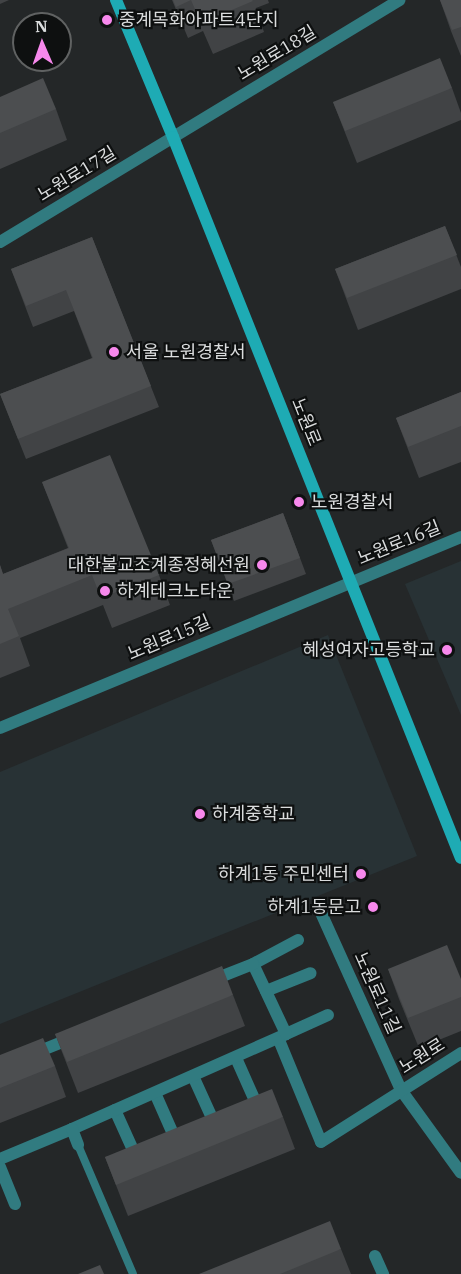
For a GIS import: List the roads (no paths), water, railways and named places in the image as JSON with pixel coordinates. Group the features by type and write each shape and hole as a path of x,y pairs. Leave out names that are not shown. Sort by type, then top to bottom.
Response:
{"main road":[{"name":"노원로","path":"116,0 461,858"}],"street":[{"name":"노원로18길","path":"173,137 399,0"},
{"name":"노원로17길","path":"0,242 173,137"},
{"name":"노원로16길","path":"351,582 461,537"},
{"name":"노원로15길","path":"0,728 351,582"},
{"name":"노원로11길","path":"322,915 401,1090 461,1173"},
{"path":"200,986 253,964 298,940"},
{"path":"253,964 283,1037"},
{"path":"266,991 311,973"},
{"path":"0,1159 193,1077 328,1015"},
{"path":"40,1051 83,1034"},
{"name":"노원로","path":"283,1037 321,1142 461,1053"},
{"path":"236,1058 256,1103"},
{"path":"193,1077 213,1120"},
{"path":"154,1093 174,1136"},
{"path":"115,1110 134,1152"},
{"path":"72,1129 78,1145"},
{"path":"0,1167 15,1204"},
{"path":"375,1256 383,1274"}],"lane":[{"path":"78,1145 132,1274"}],"place":[{"name":"중계목화아파트4단지","path":"107,20"},
{"name":"서울 노원경찰서","path":"114,352"},
{"name":"노원경찰서","path":"299,502"},
{"name":"대한불교조계종정혜선원","path":"262,565"},
{"name":"하계테크노타운","path":"105,591"},
{"name":"혜성여자고등학교","path":"447,650"},
{"name":"하계중학교","path":"200,814"},
{"name":"하계1동 주민센터","path":"361,874"},
{"name":"하계1동문고","path":"373,907"}]}
